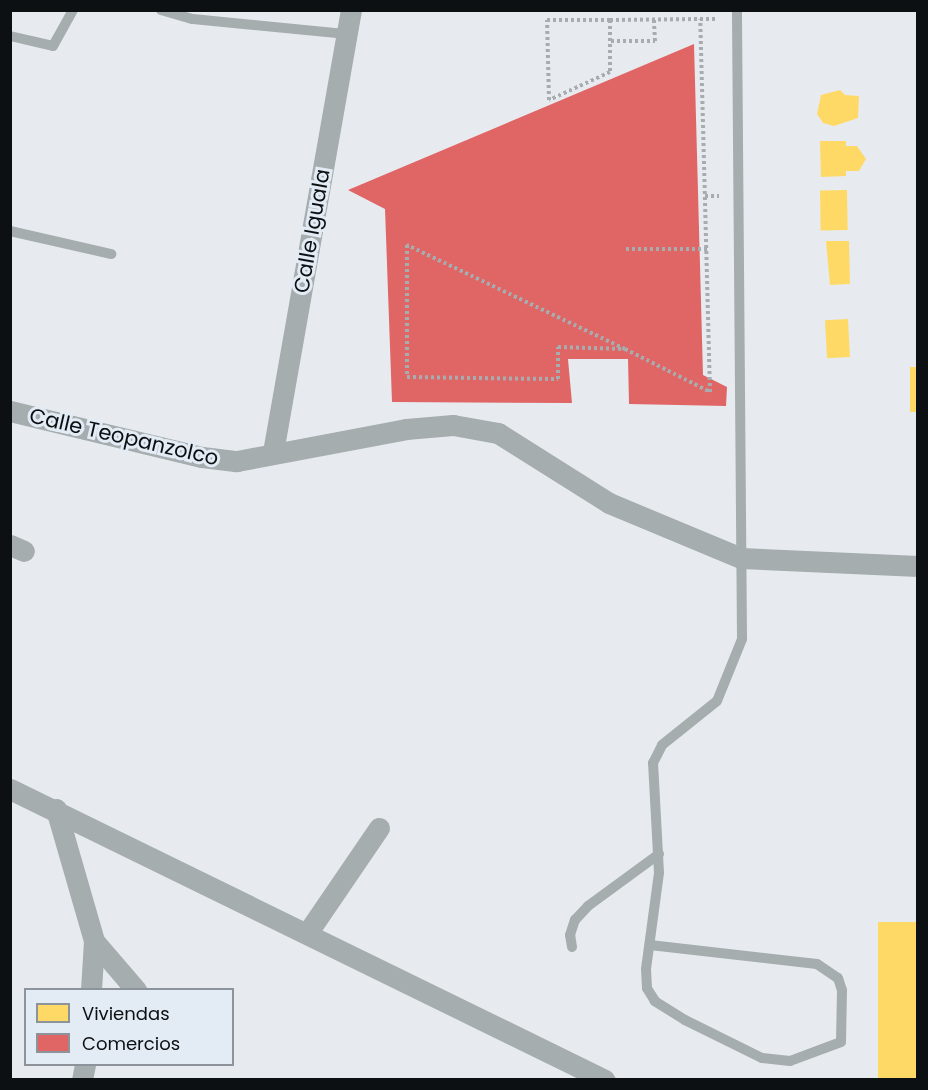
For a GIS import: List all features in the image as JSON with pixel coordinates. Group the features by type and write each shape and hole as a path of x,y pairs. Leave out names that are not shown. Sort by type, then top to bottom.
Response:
{"street":[{"name":"Calle Iguala","path":"273,452 351,10"},
{"name":"Calle Teopanzolco","path":"10,411 202,457 237,461 273,452 418,428 453,425 498,433 609,503 741,558"},
{"path":"741,558 918,566"},
{"path":"10,789 56,809 308,932 605,1080"},
{"path":"56,809 94,941 91,988"},
{"path":"308,932 379,828"},
{"path":"94,941 134,988"}],"lane":[{"path":"10,36 53,46 72,10"},
{"path":"161,10 193,19 347,34"},
{"path":"650,945 816,964 838,978 842,990 841,1042 790,1061 762,1058 695,1025 655,1001 647,988 650,945 659,854 653,763 662,745 717,700 742,639 737,15"},
{"path":"10,231 111,254"},
{"path":"572,947 570,935 575,921 588,906 659,854"}],"path":[{"path":"610,20 610,72 549,100 547,20 700,19 737,15"},
{"path":"625,349 558,347 558,378 407,377 407,245 625,349 710,392 700,19"},
{"path":"611,41 655,41 654,20"},
{"path":"626,249 707,249"}],"building: Viviendas":[{"path":"840,90 845,95 859,96 858,118 834,126 823,123 817,114 821,95"},
{"path":"820,141 846,141 846,146 857,146 866,159 859,171 846,171 846,176 821,177"},
{"path":"820,190 847,190 848,230 821,230"},
{"path":"826,241 849,241 850,284 830,285"},
{"path":"848,319 850,357 827,358 825,320"},
{"path":"910,367 918,367 918,412 910,412"},
{"path":"878,922 918,922 918,1080 878,1080"}],"building: Comercios":[{"path":"694,44 703,375 727,387 726,406 629,404 628,359 568,359 572,403 392,402 385,209 348,190"}]}
